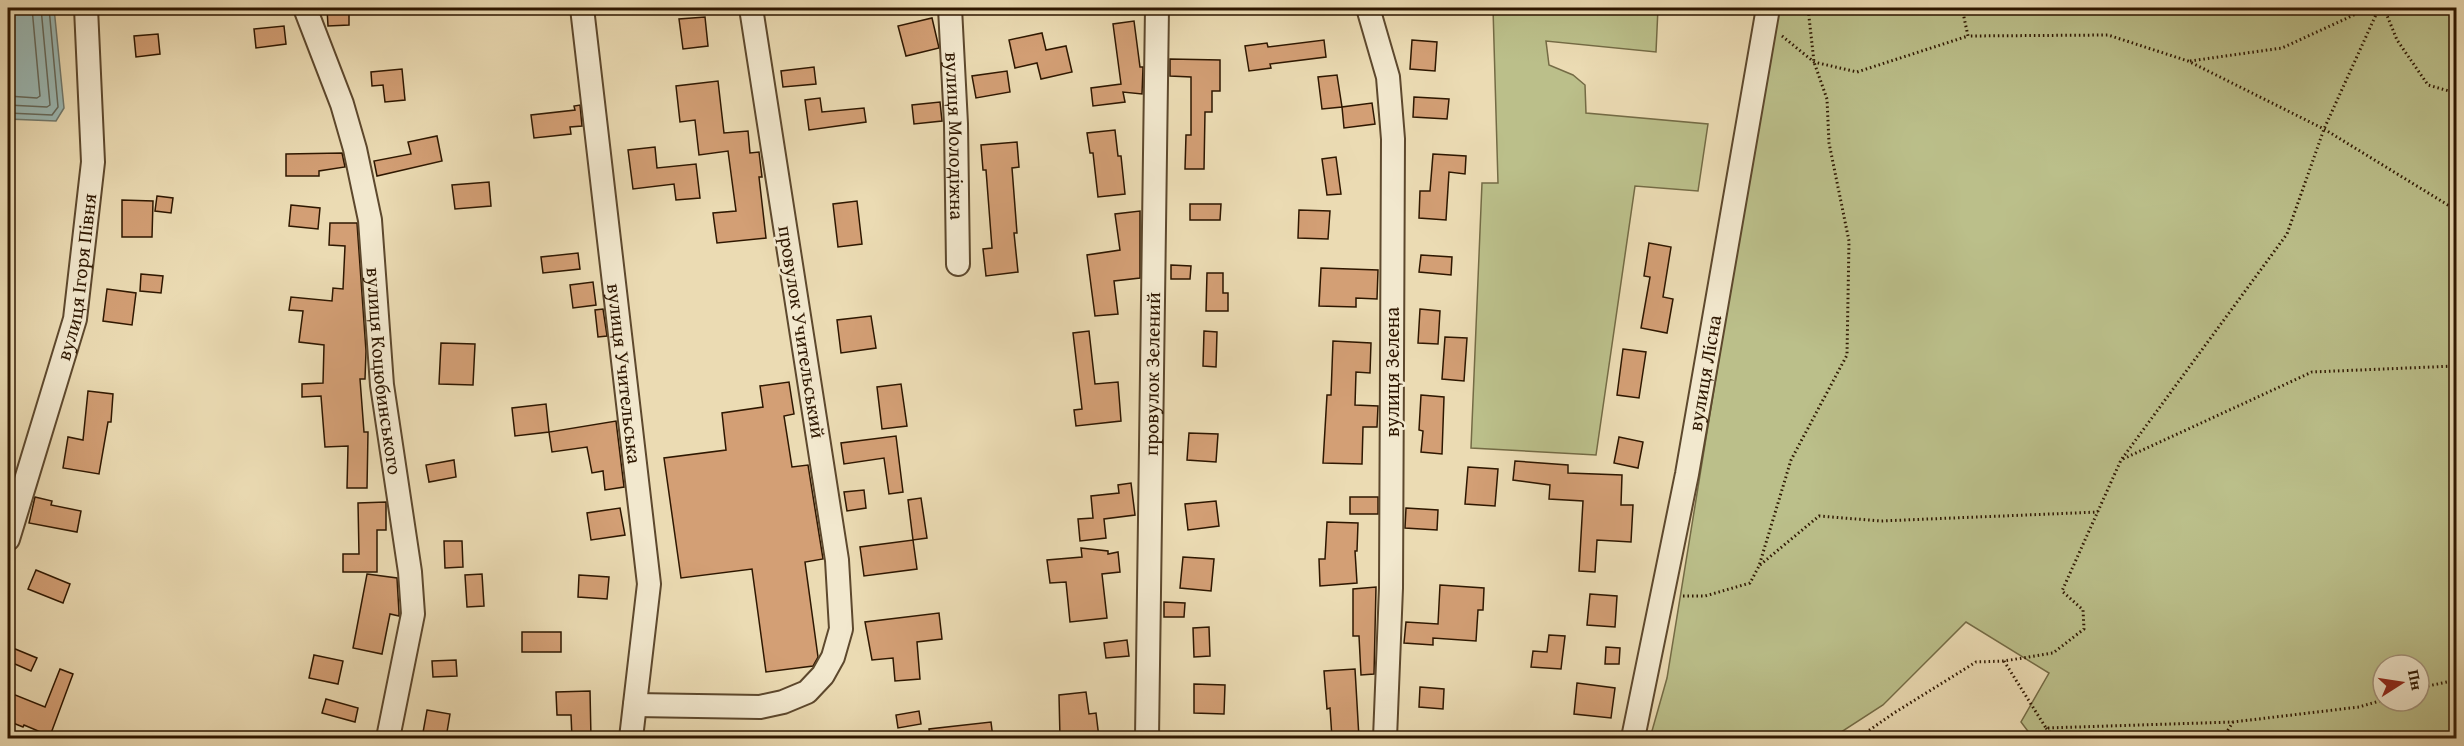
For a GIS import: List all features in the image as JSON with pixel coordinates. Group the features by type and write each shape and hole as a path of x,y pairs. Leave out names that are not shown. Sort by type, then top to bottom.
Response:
{"street":[{"name":"вулиця Ігоря Півня","path":"8,539 75,319 93,162 86,8"},
{"name":"вулиця Коцюбинського","path":"306,8 342,104 355,149 370,220 382,385 410,572 413,614 388,738"},
{"name":"вулиця Учительська","path":"582,8 650,584 631,738"},
{"name":"провулок Учительський","path":"635,705 760,707 783,702 807,692 823,675 833,657 841,629 837,560 751,8"},
{"name":"вулиця Молодіжна","path":"950,8 956,124 958,264"},
{"name":"провулок Зелений","path":"1147,738 1157,8"},
{"name":"вулиця Зелена","path":"1368,8 1388,77 1394,139 1391,588 1385,738"},
{"name":"вулиця Лісна","path":"1633,738 1687,474 1767,15"}],"path":[{"path":"1663,595 1705,596 1750,583 1759,566 1791,460 1847,355 1849,241 1830,142 1827,99 1814,62 1808,8"},
{"path":"1962,8 1968,36"},
{"path":"2188,61 2282,48 2369,8"},
{"path":"1858,738 1976,662 2004,662 2053,653 2084,629 2083,610 2062,591 2121,460 2287,234 2324,129 2379,8"},
{"path":"2384,8 2397,40 2428,85 2457,93"},
{"path":"1767,15 1814,62 1857,72 1968,36 2108,35 2188,61 2324,129 2457,210"},
{"path":"2121,460 2312,372 2457,366"},
{"path":"1759,566 1819,516 1881,521 2098,512"},
{"path":"2004,662 2046,728 2055,738"},
{"path":"2431,685 2457,680"},
{"path":"2046,728 2233,722 2359,707 2371,704"},
{"path":"2223,738 2233,722"}],"green space":[{"path":"1493,8 1658,8 1656,52 1546,41 1549,65 1573,75 1585,85 1586,113 1708,124 1698,191 1635,186 1596,455 1471,448 1482,183 1498,183"},
{"path":"1776,8 2456,8 2456,738 2033,738 2021,722 2049,673 1966,622 1883,705 1832,738 1650,738 1667,678"}],"water":[{"path":"8,8 54,8 64,108 56,121 8,119"}],"building":[{"path":"327,8 349,8 349,25 328,26"},
{"path":"705,17 708,46 683,49 679,19"},
{"path":"932,18 939,48 906,56 898,26"},
{"path":"1134,21 1140,67 1143,67 1142,94 1123,92 1125,102 1093,106 1091,88 1121,84 1113,24"},
{"path":"284,26 286,44 256,48 254,29"},
{"path":"1042,33 1046,50 1066,46 1072,72 1041,79 1037,63 1015,68 1009,40"},
{"path":"158,34 160,54 136,57 134,36"},
{"path":"1324,40 1326,57 1270,64 1271,68 1249,71 1245,46 1267,43 1268,47"},
{"path":"1412,40 1437,42 1435,71 1410,69"},
{"path":"1170,59 1220,60 1220,91 1212,91 1212,112 1205,112 1204,169 1185,169 1186,135 1191,135 1191,77 1170,76"},
{"path":"814,67 816,84 783,87 781,71"},
{"path":"402,69 405,100 385,102 383,85 372,86 371,72"},
{"path":"1007,71 1010,92 976,98 972,76"},
{"path":"1337,75 1342,107 1322,109 1318,77"},
{"path":"718,81 724,133 748,131 750,153 759,152 762,177 759,177 766,238 717,243 713,213 736,211 728,151 699,155 695,120 680,122 676,86"},
{"path":"1414,97 1449,99 1447,119 1413,117"},
{"path":"820,98 822,112 864,108 866,122 809,130 805,100"},
{"path":"940,102 942,121 914,124 912,105"},
{"path":"1372,103 1375,124 1344,128 1342,107"},
{"path":"580,105 582,126 570,127 571,134 534,138 531,115 575,110 574,106"},
{"path":"1115,130 1118,156 1121,156 1125,194 1098,197 1093,153 1090,153 1087,133"},
{"path":"437,136 442,161 377,176 374,161 411,154 408,142"},
{"path":"1017,142 1019,167 1012,168 1018,272 986,276 983,249 992,248 986,170 983,170 981,145"},
{"path":"655,147 657,168 696,164 700,198 676,200 674,184 633,189 628,150"},
{"path":"342,153 345,167 319,171 319,176 286,176 286,154"},
{"path":"1433,154 1466,156 1465,174 1449,172 1446,220 1419,218 1420,191 1430,191"},
{"path":"1336,157 1341,194 1327,195 1322,159"},
{"path":"489,182 491,206 455,209 452,185"},
{"path":"157,196 173,198 171,213 155,211"},
{"path":"122,200 153,201 152,237 122,237"},
{"path":"857,201 862,244 838,247 833,204"},
{"path":"1190,204 1221,204 1220,220 1190,220"},
{"path":"291,205 320,208 318,229 289,226"},
{"path":"1299,210 1330,211 1328,239 1298,238"},
{"path":"1140,211 1140,278 1114,281 1118,314 1095,316 1087,255 1120,250 1115,214"},
{"path":"330,223 357,223 366,351 365,379 360,379 364,432 368,432 367,488 347,488 348,446 325,447 321,396 302,397 302,384 323,383 324,345 299,342 303,311 289,310 291,297 332,301 333,288 343,289 345,246 329,245"},
{"path":"1649,243 1671,247 1663,297 1673,299 1667,333 1641,328 1650,277 1644,276"},
{"path":"578,253 580,269 543,273 541,257"},
{"path":"1421,255 1452,257 1451,275 1419,272"},
{"path":"1171,265 1191,266 1190,279 1171,279"},
{"path":"1321,268 1378,270 1377,299 1356,298 1356,307 1319,306"},
{"path":"1207,273 1223,273 1223,293 1228,293 1228,311 1206,311"},
{"path":"141,274 163,276 161,293 140,291"},
{"path":"593,282 596,305 573,308 570,285"},
{"path":"107,289 136,293 132,325 103,321"},
{"path":"603,309 607,336 598,337 595,310"},
{"path":"1420,309 1440,311 1438,344 1418,343"},
{"path":"871,316 876,348 841,353 837,320"},
{"path":"1089,331 1095,384 1118,382 1121,421 1076,426 1074,410 1082,409 1073,333"},
{"path":"1204,331 1217,332 1216,367 1203,366"},
{"path":"1445,337 1467,338 1464,381 1442,379"},
{"path":"1333,341 1371,343 1370,373 1356,372 1355,405 1378,406 1377,427 1363,427 1362,464 1323,463 1327,395 1331,395"},
{"path":"441,343 475,344 473,385 439,384"},
{"path":"1623,349 1646,352 1639,398 1617,395"},
{"path":"789,382 794,414 784,416 792,467 808,465 823,559 805,562 818,657 813,666 766,672 752,569 681,578 664,458 726,450 722,413 763,407 760,386"},
{"path":"901,384 907,426 882,429 877,387"},
{"path":"88,391 113,394 111,422 108,422 99,474 63,468 68,437 83,440"},
{"path":"1421,395 1444,397 1442,454 1421,452 1423,431 1419,430"},
{"path":"546,404 549,432 515,436 512,408"},
{"path":"616,421 624,487 605,490 603,471 592,473 587,447 552,452 549,432"},
{"path":"1189,433 1218,434 1216,462 1187,460"},
{"path":"896,436 903,492 889,494 884,458 844,464 841,443"},
{"path":"1619,437 1643,442 1638,468 1614,463"},
{"path":"454,460 456,477 429,482 426,465"},
{"path":"1515,461 1568,465 1568,473 1622,475 1621,505 1633,505 1631,542 1597,540 1595,572 1579,571 1583,501 1549,499 1550,485 1513,480"},
{"path":"1468,467 1498,469 1495,506 1465,504"},
{"path":"1131,483 1135,515 1104,519 1106,538 1080,541 1078,519 1093,518 1091,496 1119,493 1118,485"},
{"path":"864,490 866,508 847,511 844,492"},
{"path":"35,497 52,501 51,505 81,511 77,532 29,523"},
{"path":"1350,497 1378,497 1378,514 1350,514"},
{"path":"921,498 927,538 913,540 908,500"},
{"path":"1216,501 1219,526 1188,530 1185,504"},
{"path":"386,502 386,530 377,530 377,572 343,572 343,554 359,554 358,503"},
{"path":"620,508 625,535 591,540 587,513"},
{"path":"1406,508 1438,510 1437,530 1405,528"},
{"path":"1327,522 1358,523 1357,551 1355,551 1357,583 1320,586 1319,559 1325,559"},
{"path":"913,540 917,569 864,576 860,547"},
{"path":"444,541 462,541 463,567 445,568"},
{"path":"1081,548 1108,551 1108,554 1118,552 1120,572 1102,574 1107,618 1070,622 1066,582 1050,583 1047,560 1082,557"},
{"path":"1183,557 1214,559 1211,591 1180,588"},
{"path":"36,570 70,584 63,603 28,589"},
{"path":"367,574 397,578 399,616 390,614 382,654 353,648"},
{"path":"482,574 484,606 467,607 465,575"},
{"path":"579,575 609,577 607,599 578,597"},
{"path":"1440,585 1484,588 1483,610 1478,610 1476,641 1433,638 1433,645 1404,643 1406,622 1438,624"},
{"path":"1376,587 1374,674 1361,675 1359,636 1353,636 1353,589"},
{"path":"1590,594 1617,596 1615,627 1587,625"},
{"path":"1164,602 1185,603 1184,617 1164,617"},
{"path":"939,613 942,639 917,642 920,679 895,681 893,658 872,660 865,622"},
{"path":"1209,627 1210,656 1194,657 1193,628"},
{"path":"522,632 561,632 561,652 522,652"},
{"path":"1549,635 1565,636 1561,669 1531,667 1533,651 1547,652"},
{"path":"1127,640 1129,656 1106,658 1104,643"},
{"path":"8,646 37,658 31,671 8,661"},
{"path":"1606,647 1620,648 1619,664 1605,664"},
{"path":"314,655 343,661 338,684 309,678"},
{"path":"456,660 457,676 433,677 432,661"},
{"path":"60,669 73,674 50,736 8,721 8,692 45,707"},
{"path":"1355,669 1359,738 1332,738 1324,671"},
{"path":"1577,683 1615,688 1611,718 1574,714"},
{"path":"1194,684 1225,685 1224,714 1194,713"},
{"path":"1420,687 1444,689 1443,709 1419,707"},
{"path":"590,691 591,738 572,738 571,715 557,715 556,692"},
{"path":"1086,692 1089,714 1096,713 1099,738 1060,738 1059,695"},
{"path":"326,699 358,708 355,722 322,713"},
{"path":"427,710 450,714 446,738 422,738"},
{"path":"919,711 921,724 898,728 896,715"},
{"path":"991,722 993,738 930,738 929,729"}]}
